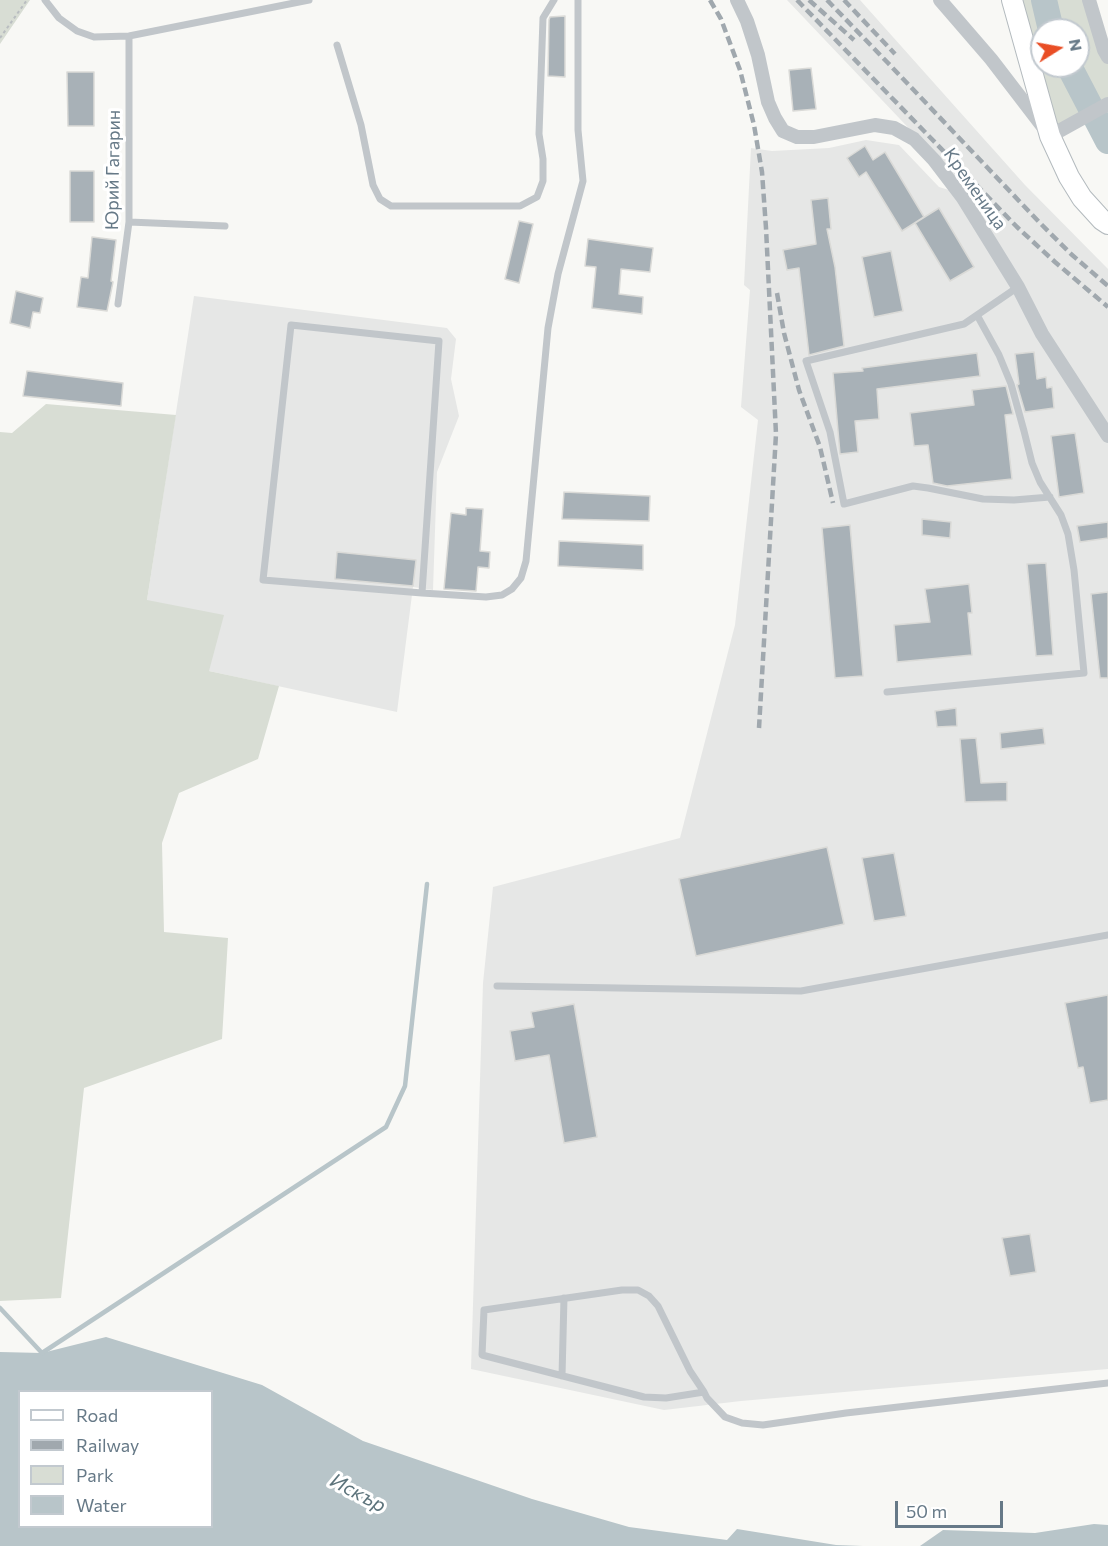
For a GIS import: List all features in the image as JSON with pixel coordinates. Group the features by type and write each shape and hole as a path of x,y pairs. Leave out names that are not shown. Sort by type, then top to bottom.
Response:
{"street":[{"name":"Кременица","path":"737,0 747,21 758,55 768,102 783,130 797,137 814,137 875,125 894,128 914,139 939,166 963,198 1018,287 1042,334 1108,436"},
{"path":"940,0 991,59 1050,136"},
{"path":"1012,0 1050,136 1068,177 1082,198 1108,224"},
{"path":"1089,0 1108,57"},
{"path":"1050,136 1108,104"}],"lane":[{"path":"45,0 59,18 77,31 94,37 129,36 309,0"},
{"path":"337,45 361,125 373,185 380,199 391,206 520,206 537,197 543,181 543,159 539,134 543,18 554,0"},
{"path":"422,593 439,341 291,325 263,580 422,593 486,597 502,595 512,589 521,578 526,561 548,328 558,274 583,181 578,130 578,0"},
{"name":"Юрий Гагарин","path":"118,304 129,222 129,36"},
{"path":"129,222 225,226"},
{"path":"1018,287 964,324 806,361 830,432 844,504 913,486 983,499 1014,500 1050,497"},
{"path":"886,692 1084,673 1074,570 1068,534 1061,515 1040,482 1032,464 1011,384 999,355 977,315"},
{"path":"497,986 801,991 1108,934"},
{"path":"704,1392 666,1398 645,1397 482,1355 484,1310 622,1290 638,1290 658,1306 690,1371 704,1392 725,1417 742,1423 764,1425 846,1413 1108,1383"},
{"path":"562,1376 564,1298"}],"path":[{"path":"0,38 27,0"}],"shaded area":[{"path":"787,0 860,0 1025,185 1108,269 1108,1369 741,1401 664,1410 471,1369 483,983 493,887 680,838 735,625 758,420 741,407 750,290 744,285 751,148 772,151 829,148 866,140 899,145 939,187 975,198"},
{"path":"194,296 447,328 456,339 451,379 459,416 437,472 433,590 413,587 397,712 209,671 147,600"}],"green space":[{"path":"0,0 30,0 0,44"},
{"path":"1012,0 1089,0 1108,57 1108,104 1050,136 1034,78 1090,78 1090,18 1030,18 1030,64"},
{"path":"46,404 176,415 147,600 224,615 209,671 279,686 258,759 179,793 162,843 164,932 228,938 222,1039 84,1088 61,1298 0,1301 0,432 12,433"}],"water":[{"name":"Искър","path":"106,1337 262,1385 363,1441 532,1499 629,1527 727,1540 737,1529 836,1545 863,1546 0,1546 0,1352 42,1353"},
{"path":"1094,1524 1108,1525 1108,1546 920,1546 943,1530 1035,1533"}],"building":[{"path":"565,16 565,77 548,76 549,20 550,17"},
{"path":"811,68 816,109 793,111 789,70"},
{"path":"67,72 94,72 94,126 68,126"},
{"path":"865,146 873,160 885,152 924,217 902,231 866,172 859,177 847,158"},
{"path":"70,171 94,171 94,222 70,222"},
{"path":"828,198 831,229 827,229 835,267 844,346 809,355 799,268 787,270 783,250 816,244 811,200"},
{"path":"939,208 974,267 950,281 915,223"},
{"path":"519,221 533,224 519,283 505,279"},
{"path":"92,237 116,240 111,281 113,282 107,311 77,307 81,277 88,278"},
{"path":"588,239 653,248 650,272 621,269 619,294 643,297 642,314 592,308 596,267 585,266"},
{"path":"891,251 903,311 874,317 862,257"},
{"path":"16,291 43,298 40,313 33,312 30,328 10,323"},
{"path":"1034,352 1037,379 1046,377 1047,388 1052,387 1054,408 1025,412 1017,385 1019,384 1015,354"},
{"path":"977,353 980,376 877,389 879,419 855,421 858,452 840,454 833,373 863,371 862,368"},
{"path":"27,371 123,383 121,406 23,396"},
{"path":"1006,386 1013,414 1005,415 1012,479 947,486 933,483 928,445 914,446 910,413 974,405 972,390"},
{"path":"1075,433 1084,493 1059,497 1051,436"},
{"path":"564,492 650,496 649,521 562,519"},
{"path":"466,508 483,509 480,551 490,552 489,568 478,567 476,591 444,589 451,513 466,515"},
{"path":"922,519 951,522 950,538 922,535"},
{"path":"1108,522 1108,538 1080,542 1077,526"},
{"path":"850,525 863,676 835,678 822,528"},
{"path":"559,541 643,545 643,570 558,566"},
{"path":"337,552 416,560 413,586 335,579"},
{"path":"1046,563 1053,655 1036,656 1027,564"},
{"path":"969,584 972,613 968,613 972,655 897,662 894,625 930,622 925,589"},
{"path":"1108,592 1108,678 1100,678 1091,594"},
{"path":"956,708 957,726 937,727 935,711"},
{"path":"1043,728 1045,744 1001,749 1000,733"},
{"path":"976,738 981,783 1007,782 1007,801 965,802 960,739"},
{"path":"827,847 844,924 696,956 679,879"},
{"path":"894,853 906,916 874,921 862,858"},
{"path":"1108,995 1108,1100 1090,1103 1083,1067 1078,1068 1065,1003"},
{"path":"574,1004 597,1137 564,1143 549,1055 515,1061 510,1031 534,1027 531,1012"},
{"path":"1030,1234 1036,1272 1010,1276 1002,1238"}],"waterway":[{"path":"1044,0 1048,18"},
{"path":"1075,78 1108,141"},
{"path":"0,1308 42,1353 386,1127 405,1086 427,884"}],"railway":[{"path":"710,0 721,19 740,70 754,125 762,172 766,228 776,434 759,728"},
{"path":"797,0 1017,227 1108,307"},
{"path":"809,0 854,40"},
{"path":"827,0 1040,223 1108,286"},
{"path":"844,0 895,54"},
{"path":"777,293 784,333 799,390 820,447 833,503"}]}
